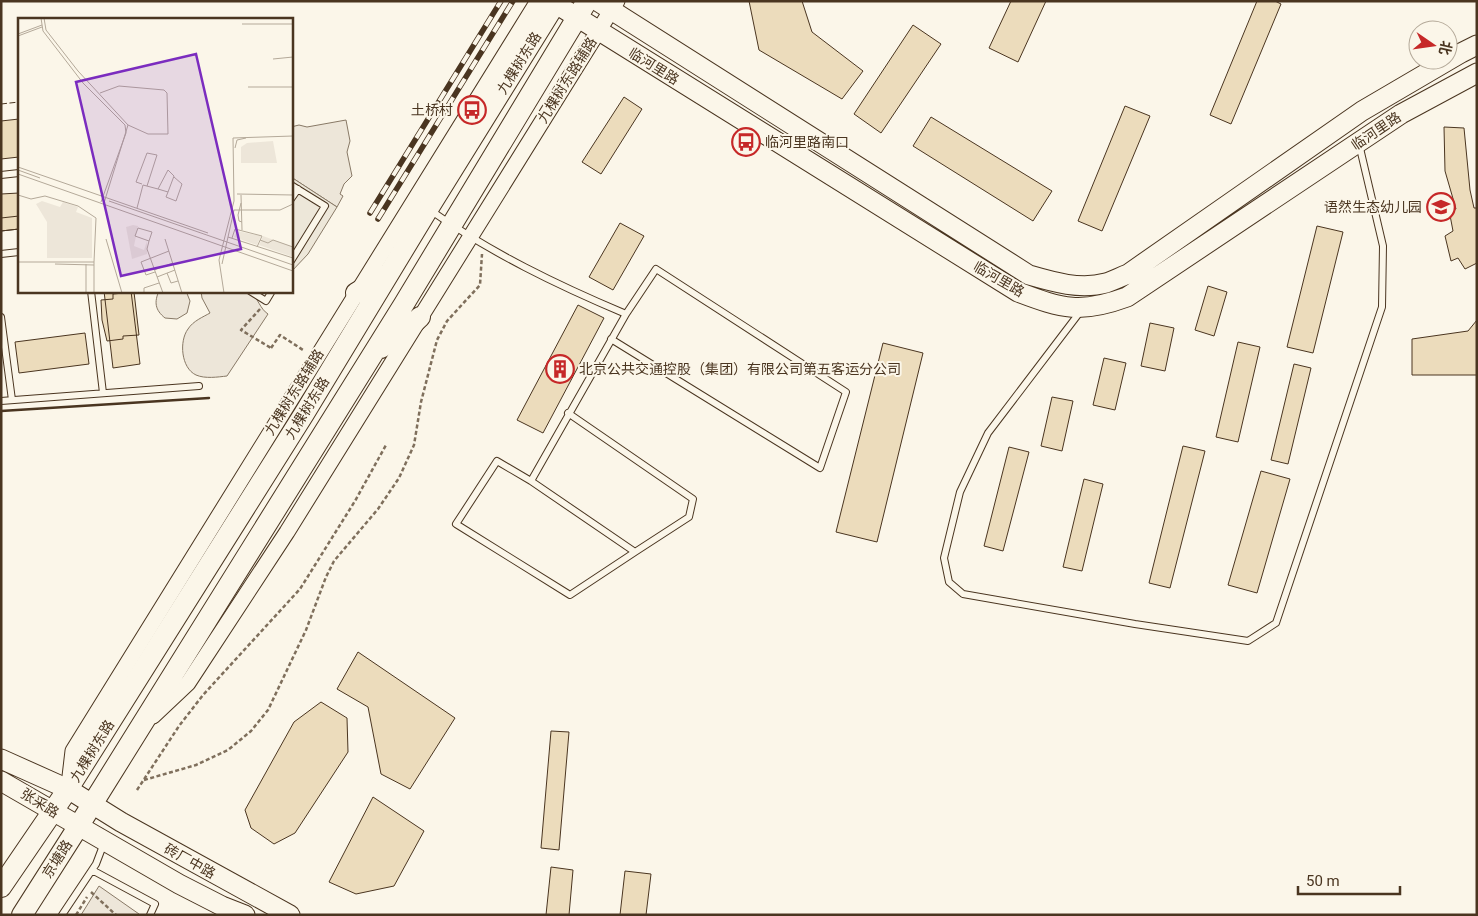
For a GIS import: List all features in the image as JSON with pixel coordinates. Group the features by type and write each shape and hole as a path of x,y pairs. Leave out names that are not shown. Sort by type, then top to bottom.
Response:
{"highway":[{"name":"九棵树东路","path":"53,812 299,422 550,2"},
{"name":"九棵树东路","path":"92,803 373,353 582,10"},
{"path":"356,293 388,274"},
{"path":"373,353 402,334 420,317"},
{"name":"京塘路","path":"22,915 92,803"},
{"path":"1,887 53,812"}],"main road":[{"name":"临河里路","path":"550,2 582,10 598,31 1018,292 1050,304 1083,308 1104,305 1127,297 1400,114 1477,73"},
{"name":"临河里路","path":"608,4 1029,274 1056,283 1086,286 1106,283 1128,274 1362,111 1477,45"},
{"name":"张采路","path":"1,759 68,789 92,803"},
{"name":"张采路","path":"1,781 78,827"},
{"name":"砖厂中路","path":"92,803 129,827 290,915"},
{"name":"砖厂中路","path":"78,827 179,884 222,906 245,915"}],"street":[{"name":"九棵树东路辅路","path":"68,789 73,751 356,293 550,2"},
{"name":"九棵树东路辅路","path":"137,732 188,684 287,532 598,31 608,4"}],"lane":[{"path":"1083,308 988,433 960,492 944,558 949,582 963,594 1134,624 1248,641 1276,623 1382,307 1383,246 1359,143"},
{"path":"1,176 18,173"},
{"path":"292,259 325,206 294,187"},
{"path":"428,209 483,245 562,287 626,314"},
{"path":"1,254 18,252"},
{"path":"531,481 568,413 626,314 656,269 846,392 820,468 611,340"},
{"path":"90,292 103,393"},
{"path":"252,292 266,301 271,292"},
{"path":"1,318 12,400"},
{"path":"1,401 199,386"},
{"path":"568,413 693,500 689,517 570,595 456,524 496,461 531,481 635,552"},
{"path":"62,915 92,870 105,842"},
{"path":"92,870 155,904 150,915"}],"path":[{"path":"144,780 196,765 228,750 251,731 268,710 306,630 334,561 378,509 399,478 414,444 436,340 447,321 480,285 483,245"},
{"path":"266,301 257,314 241,330 271,348 280,335 303,350"},
{"path":"137,790 202,694 300,589 355,501 386,444"},
{"path":"91,892 116,915"}],"shaded area":[{"path":"346,120 350,141 347,152 352,176 344,184 340,194 343,196 337,207 292,178 292,127 299,125 307,127"},
{"path":"292,178 337,207 308,254 292,271"},
{"path":"159,292 186,292 190,301 187,313 177,319 165,318 156,306"},
{"path":"201,292 251,292 268,314 227,376 207,377 196,375 187,367 185,361 183,340 185,334 193,324 210,313 202,298"},
{"path":"99,886 139,914 139,915 81,915"}],"building":[{"path":"749,1 802,1 812,32 863,71 842,99 759,50"},
{"path":"1011,1 1046,1 1018,62 989,48"},
{"path":"1257,1 1275,1 1281,4 1231,124 1210,115"},
{"path":"913,25 941,44 881,133 854,114"},
{"path":"624,97 642,109 601,174 582,162"},
{"path":"1125,106 1150,116 1102,231 1078,221"},
{"path":"931,117 1052,191 1033,221 913,146"},
{"path":"18,119 18,157 1,159 1,121"},
{"path":"1444,127 1464,128 1470,190 1474,208 1477,208 1477,263 1465,269 1458,258 1451,261 1445,236 1453,231 1449,210 1456,209 1445,171"},
{"path":"18,193 18,229 1,231 1,194"},
{"path":"18,216 18,229 1,231 1,218"},
{"path":"620,223 644,236 613,290 589,277"},
{"path":"1317,226 1343,232 1313,353 1287,347"},
{"path":"1208,286 1227,292 1214,336 1195,330"},
{"path":"104,292 131,292 140,364 113,368"},
{"path":"134,292 139,335 123,336 123,339 107,341 102,320 101,300 113,299 113,294"},
{"name":"北京公共交通控股（集团）有限公司第五客运分公司","path":"578,305 604,318 543,433 517,420"},
{"path":"1477,320 1477,375 1412,375 1412,339 1468,331"},
{"path":"1150,323 1174,328 1165,371 1141,366"},
{"path":"85,333 89,364 19,373 15,342"},
{"path":"1238,342 1260,347 1238,442 1216,437"},
{"path":"883,343 923,353 877,542 836,532"},
{"path":"1104,358 1126,363 1115,410 1093,405"},
{"path":"1294,364 1311,368 1288,464 1271,460"},
{"path":"1052,397 1073,401 1062,451 1041,446"},
{"path":"1183,446 1205,451 1170,588 1149,583"},
{"path":"1009,447 1029,452 1003,551 984,546"},
{"path":"1261,471 1290,479 1257,593 1228,585"},
{"path":"1084,479 1103,484 1082,571 1063,567"},
{"path":"358,652 455,718 410,789 381,774 368,707 337,689"},
{"path":"321,702 347,718 348,752 295,833 274,844 251,828 245,810 294,722"},
{"path":"551,731 569,732 559,850 541,848"},
{"path":"373,797 424,831 394,886 356,894 329,882"},
{"path":"551,867 573,870 569,915 546,915"},
{"path":"625,871 651,874 646,915 620,915"}],"railway":[{"path":"370,213 501,1"},
{"path":"378,219 513,1"}],"fence":[{"path":"1,104 18,102"}],"wall":[{"path":"1,411 209,398"}],"place":[{"name":"土桥村","path":"472,110"},
{"name":"临河里路南口","path":"746,142"},
{"name":"语然生态幼儿园","path":"1441,207"},
{"name":"北京公共交通控股（集团）有限公司第五客运分公司","path":"560,369"}]}
